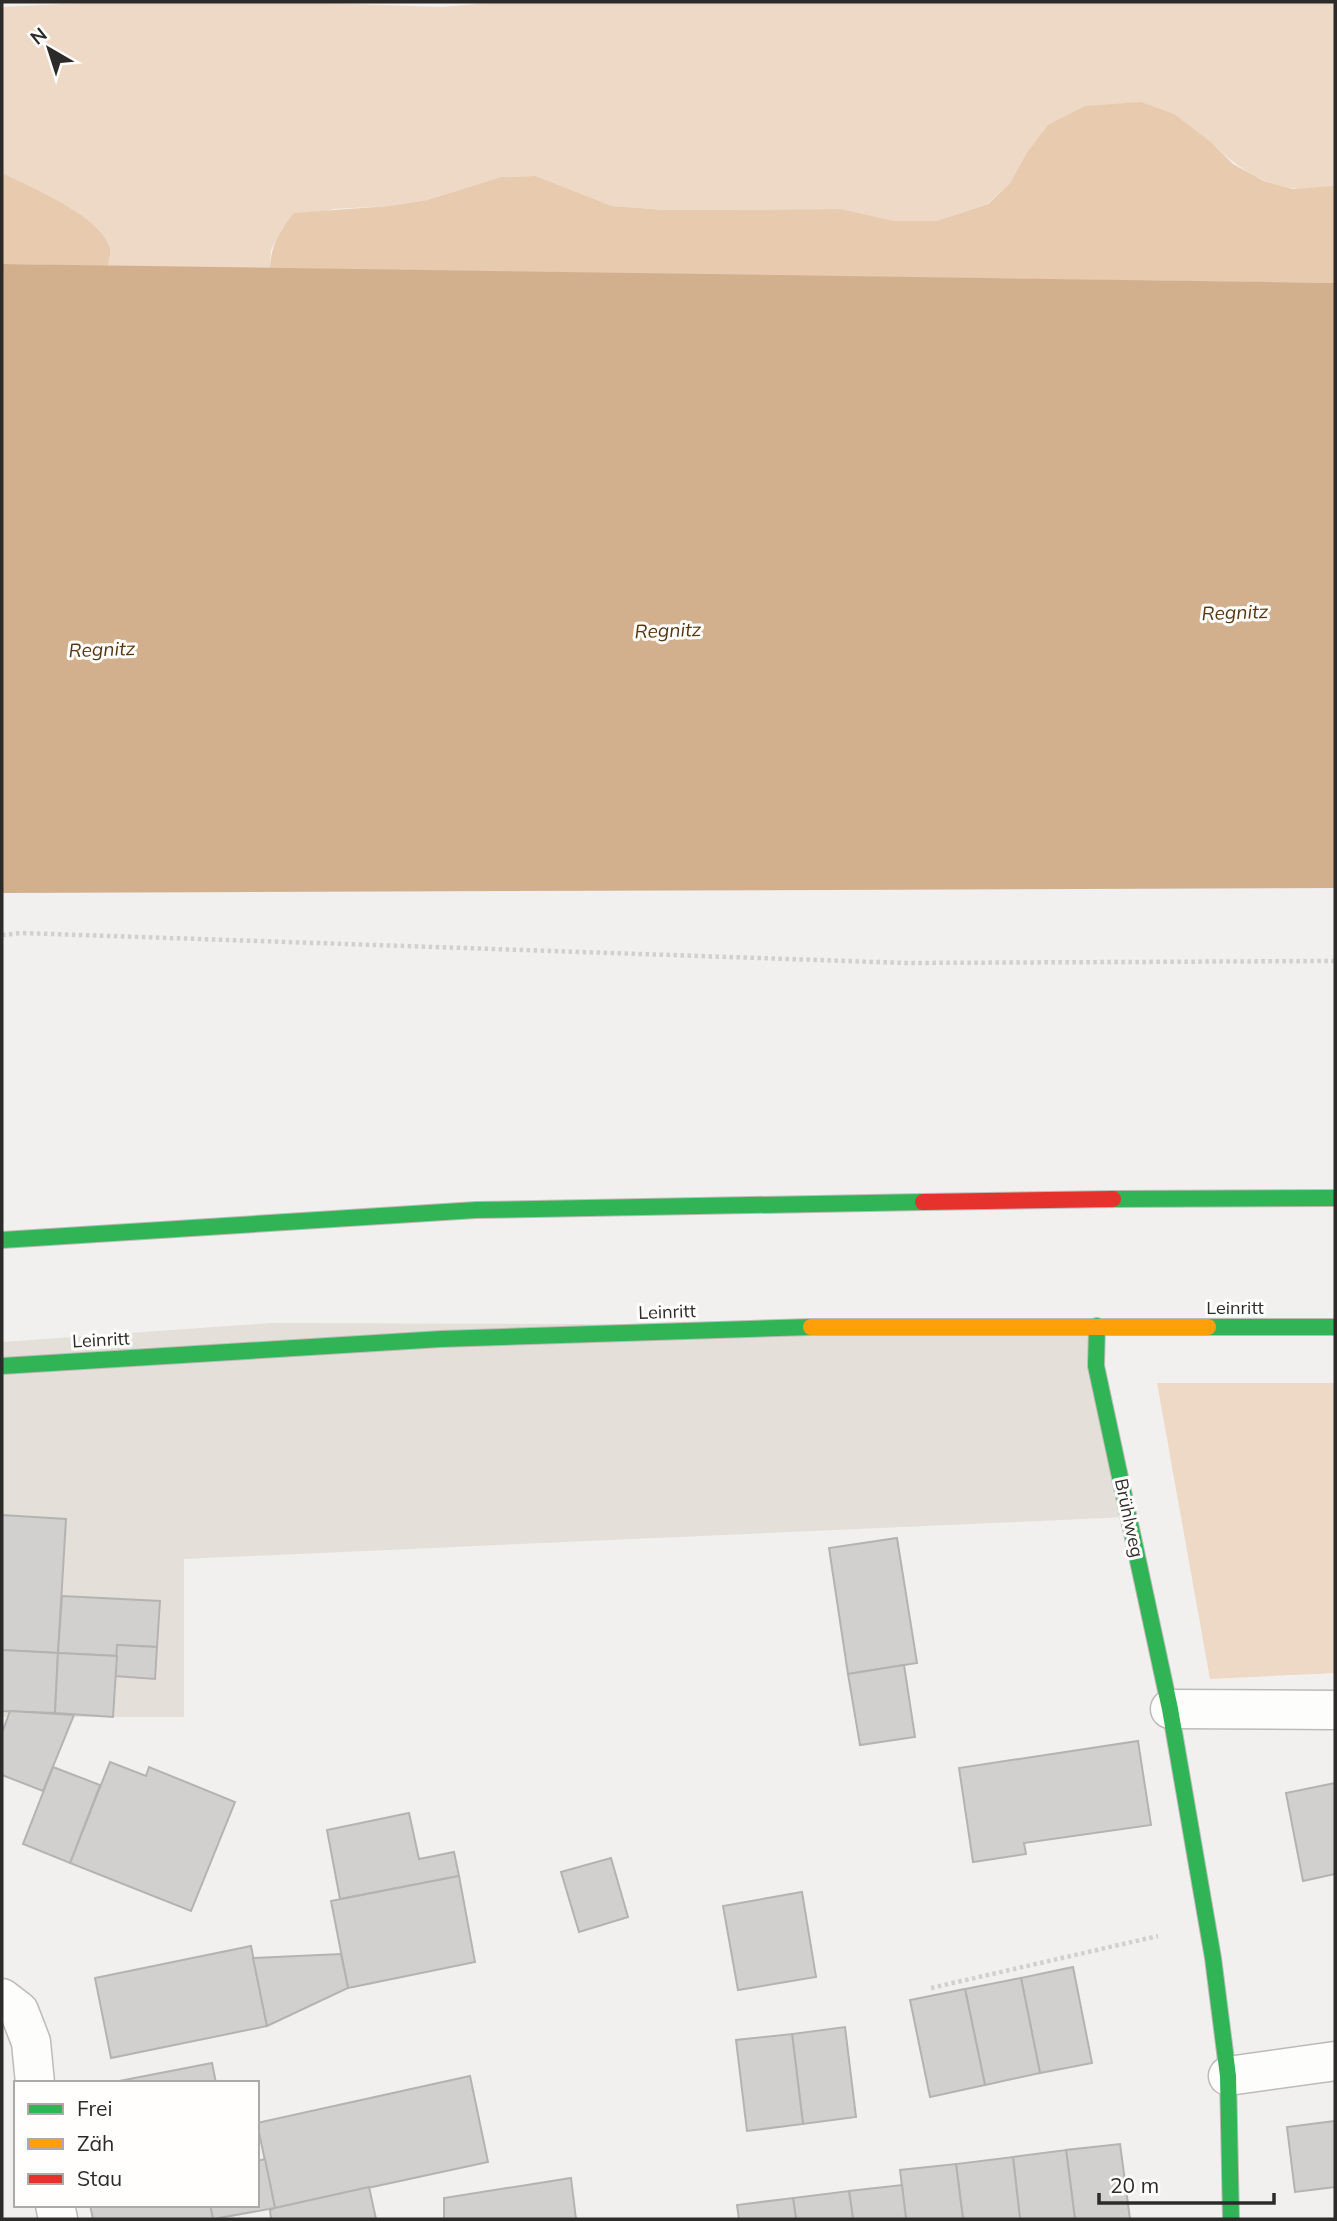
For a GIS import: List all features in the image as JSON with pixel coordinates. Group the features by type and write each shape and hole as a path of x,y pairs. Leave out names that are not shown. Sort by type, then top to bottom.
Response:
{"street":[{"path":"2,1240 476,1210 1109,1199 1335,1198"},
{"name":"Leinritt","path":"2,1366 455,1339 845,1326 1335,1327"},
{"name":"Brühlweg","path":"1097,1326 1096,1366 1170,1709 1207,1924 1228,2076 1231,2219"},
{"path":"1170,1709 1335,1710"},
{"path":"2,1998 19,2011 31,2042 35,2081"},
{"path":"1228,2076 1335,2061"}],"path":[{"path":"2,935 22,933 906,962 1335,961"},
{"path":"931,1988 1207,1924"}],"shaded area":[{"path":"105,2 297,2 442,7 500,2 1335,3 1335,186 1300,189 1268,182 1239,166 1212,143 1026,154 1010,183 987,204 936,221 895,221 841,209 666,210 612,206 536,176 501,177 427,200 389,206 333,209 283,227 271,250 270,269 108,266 109,245 92,223 46,194 2,173 2,7"},
{"path":"1141,102 1174,114 1212,143 1233,164 1264,181 1293,189 1335,186 1335,283 270,269 277,239 294,213 389,206 427,200 501,177 536,176 612,206 666,210 841,209 895,221 936,221 988,204 1010,183 1026,154 1048,125 1085,106"},
{"path":"2,173 46,194 92,223 109,245 108,266 2,264"},
{"path":"270,1323 1097,1326 1128,1517 184,1559 184,1717 2,1717 2,1342"},
{"path":"1157,1383 1335,1383 1335,1673 1210,1679"}],"water":[{"name":"Regnitz","path":"2,264 1335,283 1335,888 2,893"}],"building":[{"path":"2,1515 66,1519 58,1653 2,1650"},
{"path":"897,1538 917,1663 848,1674 829,1548"},
{"path":"62,1596 160,1601 157,1647 117,1645 117,1656 58,1653"},
{"path":"117,1645 157,1647 155,1679 115,1676"},
{"path":"2,1650 58,1653 55,1713 2,1711"},
{"path":"58,1653 117,1656 113,1717 55,1713"},
{"path":"904,1665 915,1737 860,1745 848,1674"},
{"path":"10,1711 74,1715 43,1791 2,1775 2,1733"},
{"path":"1138,1741 1151,1825 1024,1843 1026,1854 973,1862 959,1768"},
{"path":"110,1762 146,1776 149,1767 235,1802 191,1911 70,1863"},
{"path":"53,1767 100,1785 70,1863 23,1844"},
{"path":"1335,1783 1335,1874 1303,1881 1286,1793"},
{"path":"409,1813 419,1859 454,1852 459,1876 340,1899 327,1830"},
{"path":"611,1858 628,1917 579,1932 561,1872"},
{"path":"459,1876 475,1962 348,1988 331,1901"},
{"path":"802,1892 816,1977 738,1990 723,1906"},
{"path":"251,1946 267,2026 111,2058 95,1978"},
{"path":"341,1954 348,1988 267,2026 253,1958"},
{"path":"1073,1967 1092,2063 1040,2073 1021,1978"},
{"path":"1021,1978 1040,2073 985,2085 965,1989"},
{"path":"965,1989 985,2085 930,2097 910,2000"},
{"path":"845,2027 856,2117 803,2124 792,2034"},
{"path":"792,2034 803,2124 747,2131 736,2040"},
{"path":"212,2063 216,2081 119,2081"},
{"path":"470,2076 488,2162 275,2208 259,2123"},
{"path":"1335,2121 1335,2187 1295,2192 1287,2127"},
{"path":"1120,2144 1130,2219 1075,2219 1066,2150"},
{"path":"1066,2150 1075,2219 1020,2219 1013,2157"},
{"path":"1013,2157 1020,2219 963,2219 956,2164"},
{"path":"265,2159 275,2208 213,2219 210,2207 259,2207 259,2160"},
{"path":"956,2164 963,2219 906,2219 900,2170"},
{"path":"571,2178 576,2219 444,2219 444,2198"},
{"path":"902,2185 906,2219 853,2219 849,2191"},
{"path":"369,2187 376,2219 271,2219 270,2210 275,2208"},
{"path":"849,2191 853,2219 796,2219 793,2198"},
{"path":"793,2198 796,2219 739,2219 737,2205"},
{"path":"90,2207 210,2207 213,2219 93,2219"}],"traffic: fast":[{"path":"1113,1199 1335,1198"},
{"path":"2,1240 476,1210 923,1202"},
{"path":"1097,1326 1096,1366 1170,1709 1213,1958 1228,2076 1231,2219"},
{"path":"2,1366 441,1339 811,1327"},
{"path":"1208,1327 1335,1327"}],"traffic: slow":[{"path":"811,1327 1208,1327"}],"traffic: jam":[{"path":"923,1202 1113,1199"}]}
